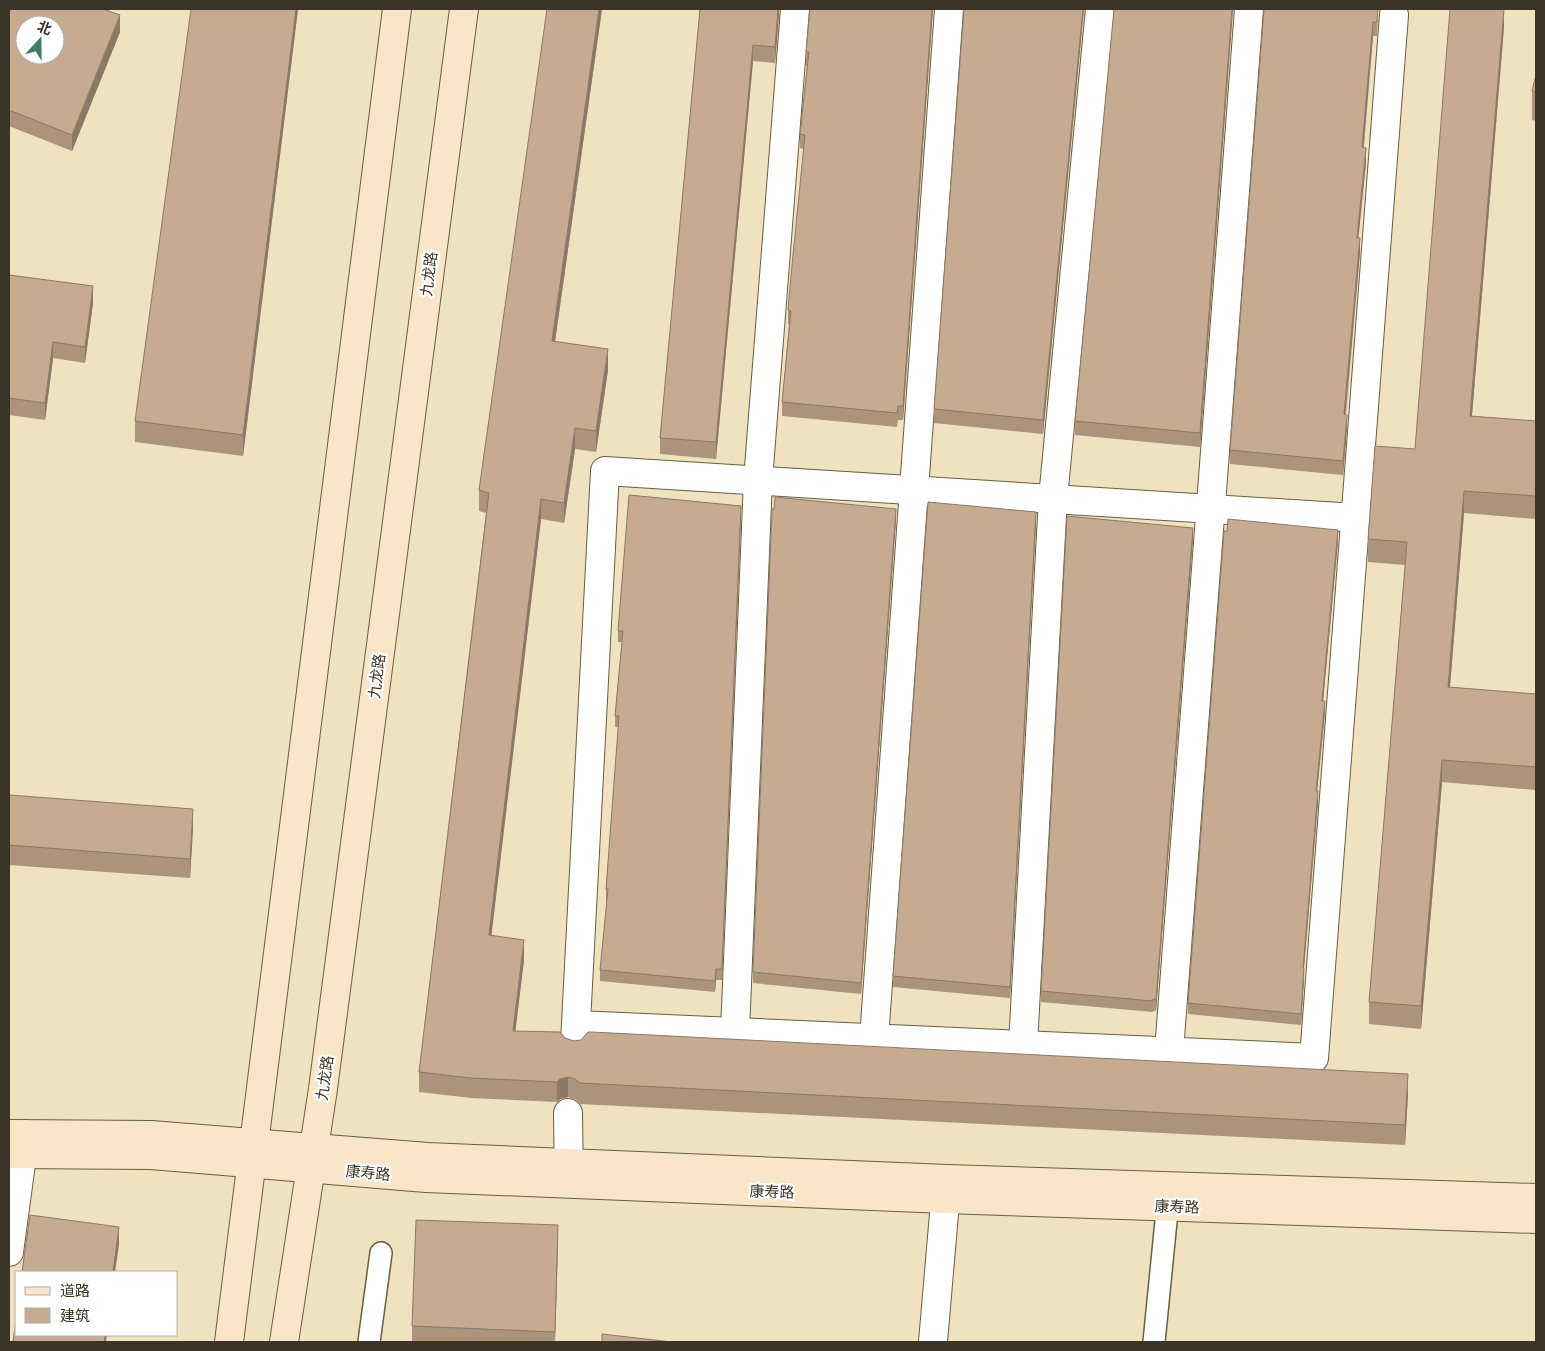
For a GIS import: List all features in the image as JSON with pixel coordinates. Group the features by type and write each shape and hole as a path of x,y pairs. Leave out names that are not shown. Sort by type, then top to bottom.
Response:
{"main road":[{"path":"229,1342 397,9"},
{"name":"九龙路","path":"284,1342 326,1069 464,9"},
{"name":"康寿路","path":"16,1144 151,1135 253,1154 312,1158 428,1158 569,1173 946,1189 1168,1196 1536,1198"},
{"name":"康寿路","path":"1168,1196 1536,1219"}],"street":[{"path":"735,1032 758,480 795,9"},
{"path":"874,1038 948,9"},
{"path":"1023,1045 1054,498 1100,9"},
{"path":"1169,1051 1249,9"},
{"path":"1356,518 606,470 575,1036 735,1032 1314,1058 1356,518 1394,15"},
{"path":"568,1113 569,1173"},
{"path":"9,1252 16,1144"},
{"path":"933,1342 946,1189"}],"lane":[{"path":"1154,1342 1168,1196"},
{"path":"369,1342 381,1253"}],"building":[{"path":"9,9 103,9 120,15 72,135 9,110"},
{"path":"191,9 296,9 243,435 135,421"},
{"path":"547,9 599,9 552,341 608,349 596,431 575,428 564,503 541,499 489,935 524,940 513,1031 560,1032 565,1038 574,1041 581,1040 588,1032 592,1032 1408,1074 1405,1125 580,1083 568,1077 557,1082 471,1078 419,1072 489,493 479,490"},
{"path":"700,9 778,9 775,47 753,45 716,442 660,438"},
{"path":"810,9 932,9 903,406 898,406 897,413 782,402 791,311 788,310 805,135 800,134 809,52 806,52"},
{"path":"964,9 1083,9 1043,420 934,409"},
{"path":"1114,9 1232,9 1200,433 1075,421"},
{"path":"1264,9 1378,9 1377,22 1373,22 1362,147 1366,148 1357,238 1360,238 1344,414 1347,415 1343,461 1230,450"},
{"path":"1450,9 1504,9 1470,416 1536,421 1536,496 1464,491 1448,687 1536,694 1536,767 1442,760 1421,1006 1369,1002 1407,542 1368,539 1375,446 1415,449"},
{"path":"1536,75 1536,92 1532,91"},
{"path":"9,275 93,286 85,347 53,342 45,403 9,398"},
{"path":"629,495 741,506 722,969 716,969 715,981 600,970 608,889 606,889 619,716 615,716 623,631 618,631"},
{"path":"775,497 896,509 861,983 753,972 772,509 774,509"},
{"path":"928,502 1036,512 1010,987 893,976"},
{"path":"1067,516 1193,528 1156,1000 1153,999 1153,1001 1041,991"},
{"path":"1228,519 1338,530 1322,701 1325,701 1316,791 1318,791 1303,968 1301,1014 1188,1003 1224,531 1227,531"},
{"path":"9,795 193,809 190,859 9,845"},
{"path":"30,1215 119,1227 113,1271 22,1271"},
{"path":"416,1220 558,1225 555,1332 412,1326"},
{"path":"15,1327 15,1336 105,1336 104,1342 13,1342"},
{"path":"602,1334 672,1342 602,1342"}]}
